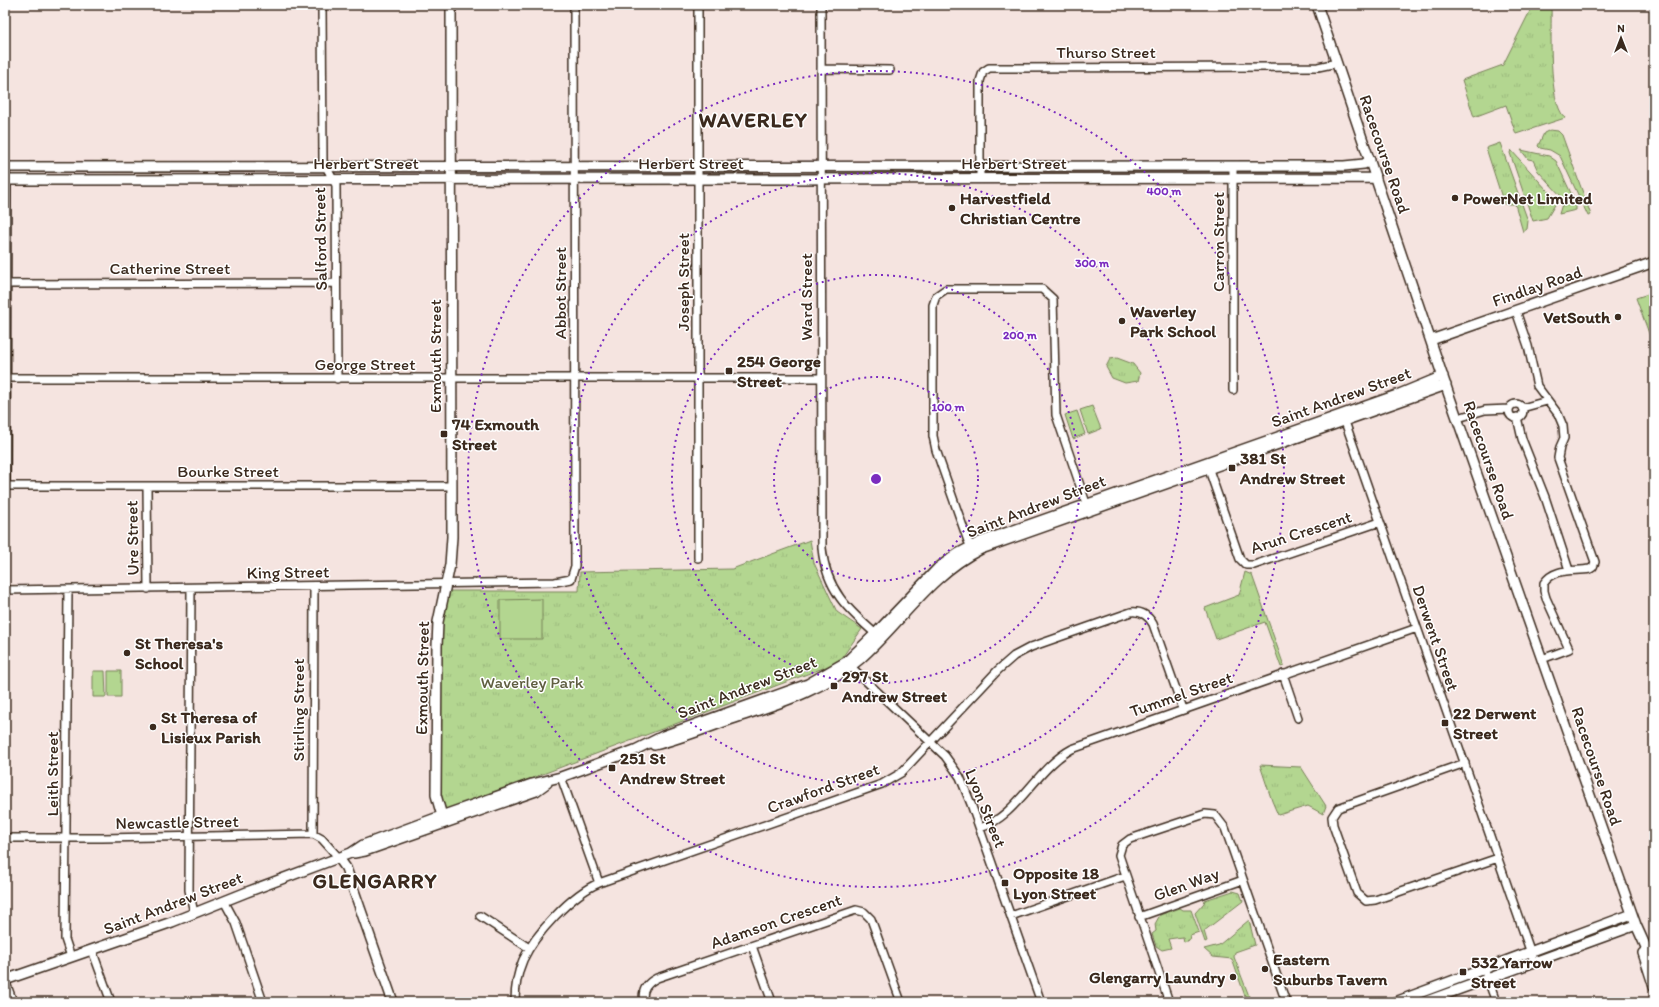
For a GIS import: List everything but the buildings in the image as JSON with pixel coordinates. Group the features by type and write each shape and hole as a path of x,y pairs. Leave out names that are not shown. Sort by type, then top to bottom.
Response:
{"street":[{"name":"Salford Street","path":"322,5 323,161 336,185 337,379"},
{"name":"Exmouth Street","path":"442,820 436,795 437,638 438,617 450,566 451,544 451,5"},
{"name":"Abbot Street","path":"571,579 575,566 574,5"},
{"name":"Joseph Street","path":"698,5 698,558"},
{"name":"Ward Street","path":"821,5 821,378 823,559 828,577 840,599 878,636"},
{"name":"Racecourse Road","path":"1317,5 1445,381 1636,925 1654,987"},
{"name":"Thurso Street","path":"980,179 980,81 983,72 989,68 1318,67 1337,63"},
{"path":"821,69 890,70"},
{"name":"Herbert Street","path":"5,166 1344,166 1364,164 1370,160"},
{"path":"5,166 6,486"},
{"path":"1108,166 1109,178"},
{"name":"Carron Street","path":"1233,166 1233,390"},
{"path":"164,167 164,180"},
{"name":"Herbert Street","path":"6,180 1376,178"},
{"name":"Findlay Road","path":"1431,340 1654,262"},
{"name":"Catherine Street","path":"6,284 336,283"},
{"path":"973,549 936,450 933,436 933,305 936,296 946,289 1042,289 1053,299 1056,415 1088,507"},
{"path":"1516,310 1528,346 1538,386 1547,401 1558,414 1563,426 1564,438 1560,447 1558,458 1581,526 1595,558 1594,564 1590,569 1569,570 1551,575 1543,586 1546,598 1569,649 1542,659"},
{"name":"George Street","path":"6,378 821,378"},
{"name":"Saint Andrew Street","path":"5,980 194,913 224,900 351,853 365,851 532,784 549,782 635,750 663,736 801,687 848,664 878,636 935,572 952,558 973,549 989,538 1088,507 1445,381"},
{"path":"1458,418 1485,410 1509,409 1515,404 1522,408 1547,401"},
{"path":"1517,417 1521,415 1522,408"},
{"path":"1509,409 1510,414 1517,417"},
{"path":"1517,417 1522,439 1545,497 1569,570"},
{"name":"Derwent Street","path":"1343,418 1534,961"},
{"name":"Arun Crescent","path":"1207,465 1240,559 1250,566 1380,522"},
{"name":"Bourke Street","path":"6,486 452,486"},
{"name":"Ure Street","path":"147,486 148,589"},
{"name":"King Street","path":"5,590 555,582 571,579"},
{"name":"Stirling Street","path":"312,834 314,586"},
{"path":"191,588 189,894 194,913"},
{"name":"Leith Street","path":"68,590 65,939 71,957"},
{"name":"Crawford Street","path":"515,1002 517,976 529,948 568,902 582,891 599,883 882,784 901,773 998,670 1022,651 1137,611 1146,615 1153,624 1183,709"},
{"name":"Tummel Street","path":"980,828 999,819 1052,763 1065,752 1087,742 1417,628"},
{"name":"Lyon Street","path":"848,664 948,760 960,777 980,828 1041,1002"},
{"path":"1283,674 1298,718"},
{"path":"1465,763 1338,808 1332,817 1357,893 1366,901 1375,900 1498,858"},
{"path":"561,777 599,883"},
{"path":"1169,1002 1119,855 1122,845 1125,842 1200,815 1210,814 1222,822 1286,1002"},
{"path":"312,834 322,839 346,868 393,1002"},
{"name":"Newcastle Street","path":"5,838 312,834"},
{"path":"1011,916 1125,876"},
{"name":"Glen Way","path":"1139,917 1243,880"},
{"path":"224,900 236,923 263,1002"},
{"name":"Adamson Crescent","path":"644,1002 644,991 650,982 856,910 864,912 874,925 901,1002"},
{"path":"1395,1002 1632,914"},
{"path":"480,916 529,948"},
{"path":"1424,1002 1636,925"},
{"name":"Racecourse Road","path":"1636,925 1654,965"},
{"path":"752,946 772,1002"},
{"path":"92,950 110,1002"},
{"path":"1484,969 1496,1002"},
{"path":"5,980 13,1002"}],"green space":[{"path":"1533,5 1551,5 1553,81 1559,109 1565,118 1516,134 1506,105 1474,117 1462,80 1503,65"},
{"path":"1550,130 1558,131 1562,135 1591,215 1588,216 1560,156 1550,150 1540,148 1538,146 1544,133"},
{"path":"1500,143 1528,221 1527,229 1523,232 1515,204 1504,204 1486,148"},
{"path":"1511,150 1556,200 1556,203 1547,218 1533,221 1510,153"},
{"path":"1521,150 1549,156 1556,161 1576,204 1576,210 1559,214 1562,204 1561,196 1538,171 1533,160 1528,159"},
{"path":"1654,292 1654,347 1636,298"},
{"path":"1117,358 1133,364 1140,373 1138,381 1125,383 1112,378 1106,367 1110,359"},
{"path":"1092,406 1101,429 1088,434 1080,410"},
{"path":"1077,411 1085,434 1073,439 1065,415"},
{"name":"Waverley Park","path":"810,540 814,563 837,612 862,629 839,662 437,814 441,591 579,591 580,572 732,569"},
{"path":"1245,572 1252,575 1284,666 1281,667 1265,622 1216,639 1205,608 1239,595"},
{"path":"542,599 542,639 500,639 500,600"},
{"path":"93,671 105,671 106,697 93,697"},
{"path":"108,671 121,671 121,697 108,697"},
{"path":"1260,765 1301,767 1326,806 1323,814 1308,806 1278,815"},
{"path":"1233,891 1240,893 1243,901 1204,931 1207,941 1205,942 1195,913 1205,900"},
{"path":"1180,908 1183,910 1191,910 1199,932 1190,935 1189,940 1184,942 1183,937 1168,939 1171,948 1162,950 1156,946 1152,934 1156,931 1155,924 1160,915"},
{"path":"1249,920 1255,945 1235,952 1234,957 1249,996 1245,996 1232,959 1213,957 1204,949 1219,945"}],"place":[{"name":"PowerNet Limited","path":"1455,198"},
{"name":"Harvestfield Christian Centre","path":"952,208"},
{"name":"VetSouth","path":"1618,317"},
{"name":"Waverley Park School","path":"1122,321"},
{"name":"254 George Street","path":"729,371"},
{"name":"74 Exmouth Street","path":"444,434"},
{"name":"381 St Andrew Street","path":"1232,468"},
{"name":"St Theresa's School","path":"127,653"},
{"name":"297 St Andrew Street","path":"834,686"},
{"name":"22 Derwent Street","path":"1445,723"},
{"name":"St Theresa of Lisieux Parish","path":"153,727"},
{"name":"251 St Andrew Street","path":"612,768"},
{"name":"Opposite 18 Lyon Street","path":"1005,883"},
{"name":"Eastern Suburbs Tavern","path":"1265,969"},
{"name":"532 Yarrow Street","path":"1463,972"},
{"name":"Glengarry Laundry","path":"1233,977"}],"district":[{"name":"WAVERLEY","path":"753,119"},
{"name":"GLENGARRY","path":"375,880"}]}
